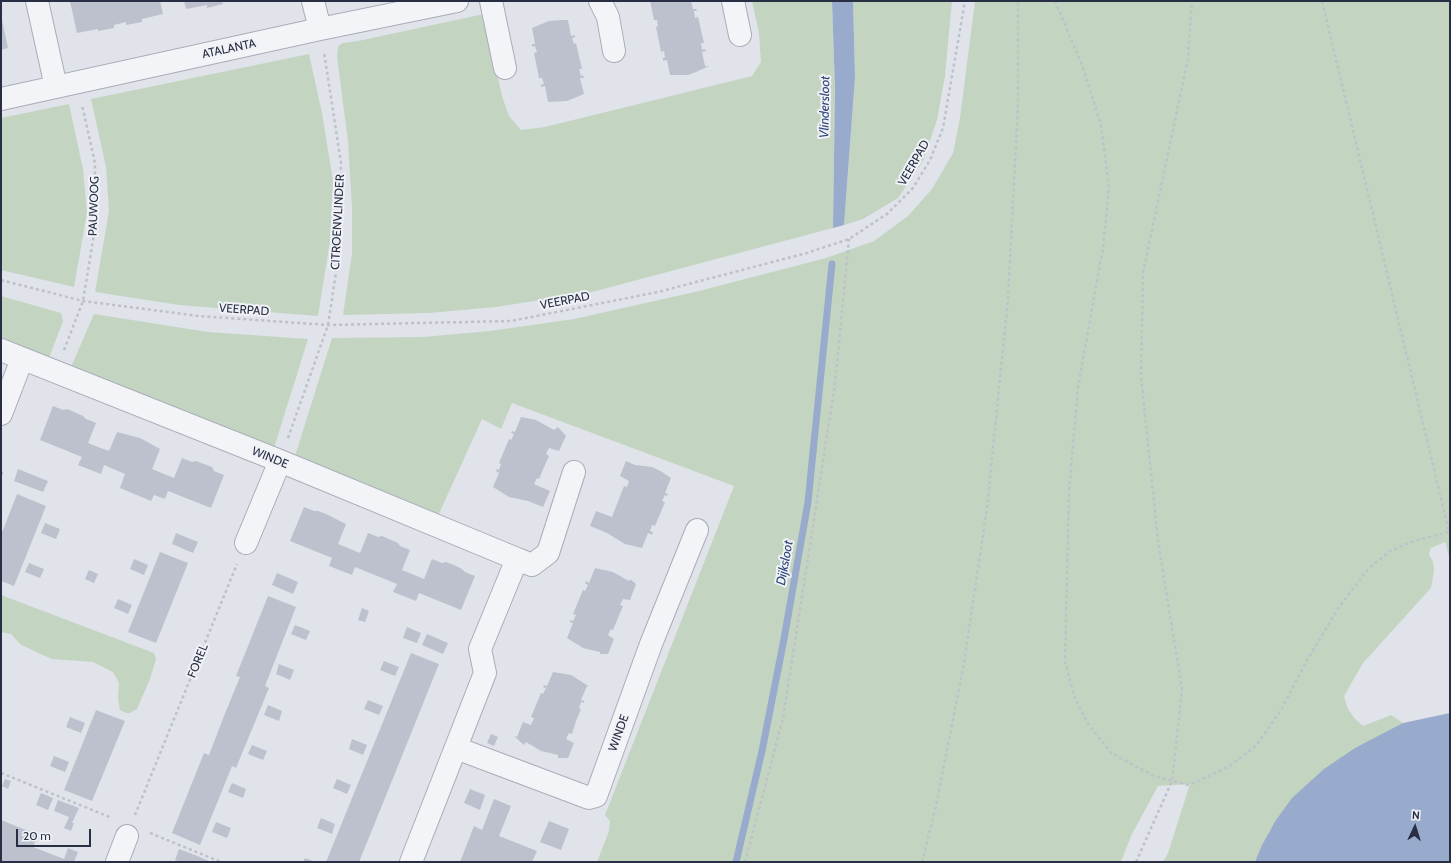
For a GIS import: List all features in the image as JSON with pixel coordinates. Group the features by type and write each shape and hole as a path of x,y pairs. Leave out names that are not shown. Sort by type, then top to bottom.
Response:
{"street":[{"path":"37,1 56,87"},
{"path":"313,1 320,29"},
{"name":"ATALANTA","path":"1,99 320,29 457,1"},
{"path":"491,1 506,68"},
{"path":"600,1 608,17 614,51"},
{"path":"733,1 740,34"},
{"name":"WINDE","path":"1,350 55,373 280,461 532,565 548,553 574,472"},
{"path":"1,414 22,359"},
{"path":"246,543 280,461"},
{"name":"WINDE","path":"456,748 589,798 596,796 651,644 697,530"},
{"path":"411,862 485,673 480,649 517,559"},
{"path":"117,862 127,836"}],"path":[{"name":"VEERPAD","path":"1,280 83,301 199,316 328,325 511,321 658,292 807,253 849,239 887,214 913,188 930,160 943,128 965,1"},
{"path":"922,862 936,806 962,670 988,508 1008,299 1018,104 1018,1"},
{"path":"1055,1 1082,65 1101,126 1108,187 1104,248 1078,394 1069,491 1065,661 1075,699 1087,722 1111,753 1154,776 1189,785 1228,767 1256,746 1281,710 1305,664 1337,610 1368,569 1390,551 1414,541 1449,533"},
{"path":"1136,862 1172,781 1182,689 1158,541 1141,376 1143,273 1188,58 1192,1"},
{"path":"1322,1 1450,537"},
{"name":"CITROENVLINDER","path":"280,461 328,325 339,253 341,163 320,29"},
{"name":"PAUWOOG","path":"55,373 83,301 95,228 95,163 78,83"},
{"path":"745,862 783,718 835,384 849,239"},
{"path":"1,472 1,476"},
{"name":"FOREL","path":"127,836 246,543"}],"green space":[{"path":"752,1 832,1 835,88 833,228 592,292 496,307 429,313 343,315 352,253 352,208 348,141 337,57 338,46 343,43 484,14 502,96 509,116 521,130 545,127 752,76 761,62 759,33"},
{"path":"853,1 952,1 945,76 937,120 923,161 898,198 863,219 844,225 855,77"},
{"path":"975,1 1450,1 1450,560 1445,542 1431,548 1429,554 1433,562 1434,570 1431,588 1363,663 1344,696 1348,709 1355,719 1363,726 1391,715 1403,723 1450,862 1163,862 1168,853 1190,784 1158,786 1131,836 1121,862 597,862 609,831 610,821 605,815 734,486 512,403 501,429 482,419 438,516 295,456 332,338 423,337 490,331 574,319 699,291 826,258 874,241 908,216 932,189 953,153 960,118"},
{"path":"309,54 322,113 333,181 330,241 318,316 179,305 95,292 109,211 106,167 91,99"},
{"path":"69,104 83,169 87,213 74,287 1,270 1,118"},
{"path":"1,296 61,313 63,321 49,358 1,338"},
{"path":"94,314 208,332 308,339 274,448 71,367"},
{"path":"1,595 154,653 156,659 150,679 137,709 130,713 120,710 118,698 119,683 113,672 93,662 52,659 20,644 11,634 1,632"}],"water":[{"path":"832,1 853,1 855,77 844,225 833,228 835,88"},
{"path":"1450,713 1450,862 1255,862 1262,845 1276,820 1292,798 1324,769 1355,748 1403,723"}],"building":[{"path":"70,1 160,1 163,14 142,19 142,22 126,25 126,22 114,25 114,28 77,33"},
{"path":"184,1 222,1 223,4 207,8 207,5 186,9"},
{"path":"650,1 691,1 693,9 696,9 697,11 694,11 695,18 698,17 704,43 701,43 702,50 705,49 706,51 702,52 705,66 709,66 688,75 670,75 667,60 663,61 663,58 665,58 664,51 661,52 656,27 658,26 657,20 654,20"},
{"path":"2,20 8,48 1,50 1,21"},
{"path":"568,20 571,36 575,35 575,37 572,38 574,44 576,43 582,69 579,69 581,76 583,75 584,78 580,78 584,94 567,101 548,102 545,86 541,87 541,85 544,84 542,78 539,78 534,53 537,52 535,46 532,47 532,44 535,44 532,28 549,21"},
{"path":"53,406 63,410 67,409 96,423 88,443 109,451 117,432 140,438 160,449 152,469 174,478 182,458 212,467 214,471 224,475 211,508 168,491 165,499 154,495 151,501 120,488 125,474 104,465 101,474 78,465 82,457 40,440"},
{"path":"521,417 536,420 554,430 558,427 566,436 559,451 549,448 546,454 549,456 539,479 537,478 534,484 550,491 543,507 528,501 509,497 493,487 499,473 496,471 497,469 499,470 501,464 499,463 509,439 511,440 514,434 511,433 512,431 515,432"},
{"path":"626,461 635,465 652,467 671,478 665,493 668,494 667,496 665,495 662,501 665,502 655,526 652,525 650,531 653,532 652,535 648,533 642,548 625,544 607,533 590,526 596,511 612,517 624,486 627,487 629,481 620,476"},
{"path":"18,469 48,481 43,492 14,481"},
{"path":"17,494 46,506 14,586 1,581 1,535"},
{"path":"304,507 326,514 346,524 338,544 360,553 368,533 378,537 382,536 410,550 402,570 424,579 432,559 442,563 446,562 454,565 475,576 461,610 419,593 416,601 393,592 397,584 355,567 352,575 329,566 332,558 290,541"},
{"path":"45,523 60,529 56,539 41,533"},
{"path":"176,533 198,542 193,553 172,544"},
{"path":"160,552 188,563 156,643 128,632"},
{"path":"134,559 148,565 144,575 130,569"},
{"path":"29,563 44,569 40,578 25,572"},
{"path":"595,568 613,572 629,581 630,579 636,584 630,600 623,599 620,605 623,606 613,630 611,629 608,635 614,639 608,654 600,654 600,652 583,648 567,638 573,623 570,622 570,620 573,621 576,615 573,614 583,590 585,591 588,585 585,583 586,581 589,583"},
{"path":"89,570 98,574 94,583 85,579"},
{"path":"277,573 298,582 293,594 272,585"},
{"path":"268,596 296,607 265,686 269,688 236,768 232,766 200,845 172,833 204,753 209,755 240,677 236,676"},
{"path":"118,599 132,605 128,614 114,608"},
{"path":"362,608 369,611 365,622 358,620"},
{"path":"295,625 310,631 306,640 291,634"},
{"path":"407,627 421,633 417,643 403,638"},
{"path":"427,634 448,643 443,654 422,645"},
{"path":"411,653 439,664 383,803 359,862 326,862"},
{"path":"384,661 399,667 395,676 380,670"},
{"path":"279,664 294,670 290,680 276,674"},
{"path":"553,672 571,675 590,687 587,686 581,700 584,701 584,703 581,702 579,708 581,709 572,734 569,733 566,739 574,743 568,758 558,758 558,755 541,751 526,742 524,745 514,736 517,737 523,722 531,725 534,718 531,717 541,693 543,694 546,688 543,687 544,685 547,686"},
{"path":"368,700 383,706 379,715 364,709"},
{"path":"268,705 282,711 279,721 264,715"},
{"path":"96,710 125,721 92,801 64,790"},
{"path":"70,717 85,723 81,733 66,727"},
{"path":"491,734 498,737 494,746 487,743"},
{"path":"352,739 367,745 363,755 349,749"},
{"path":"252,745 267,751 263,760 248,754"},
{"path":"54,756 69,762 65,772 50,766"},
{"path":"5,779 11,781 8,789 2,786"},
{"path":"337,779 351,785 347,794 333,788"},
{"path":"232,783 246,789 243,798 228,792"},
{"path":"470,789 485,795 480,810 464,803"},
{"path":"41,793 53,798 48,810 36,805"},
{"path":"494,799 511,806 499,836 537,851 532,862 460,862 474,826 482,830"},
{"path":"58,800 79,808 72,823 74,823 71,831 64,828 69,817 54,811"},
{"path":"321,818 335,824 332,834 317,828"},
{"path":"1,820 38,835 33,847 64,859 68,848 78,852 74,862 1,862"},
{"path":"549,821 569,829 561,850 540,842"},
{"path":"216,822 231,828 227,838 212,832"},
{"path":"179,849 211,862 181,862 175,860"},
{"path":"305,858 315,862 303,862"}],"waterway":[{"name":"Dijksloot","path":"736,862 762,751 784,639 808,502 832,264"}],"water label":[{"name":"Vlindersloot","path":"825,107"}]}
